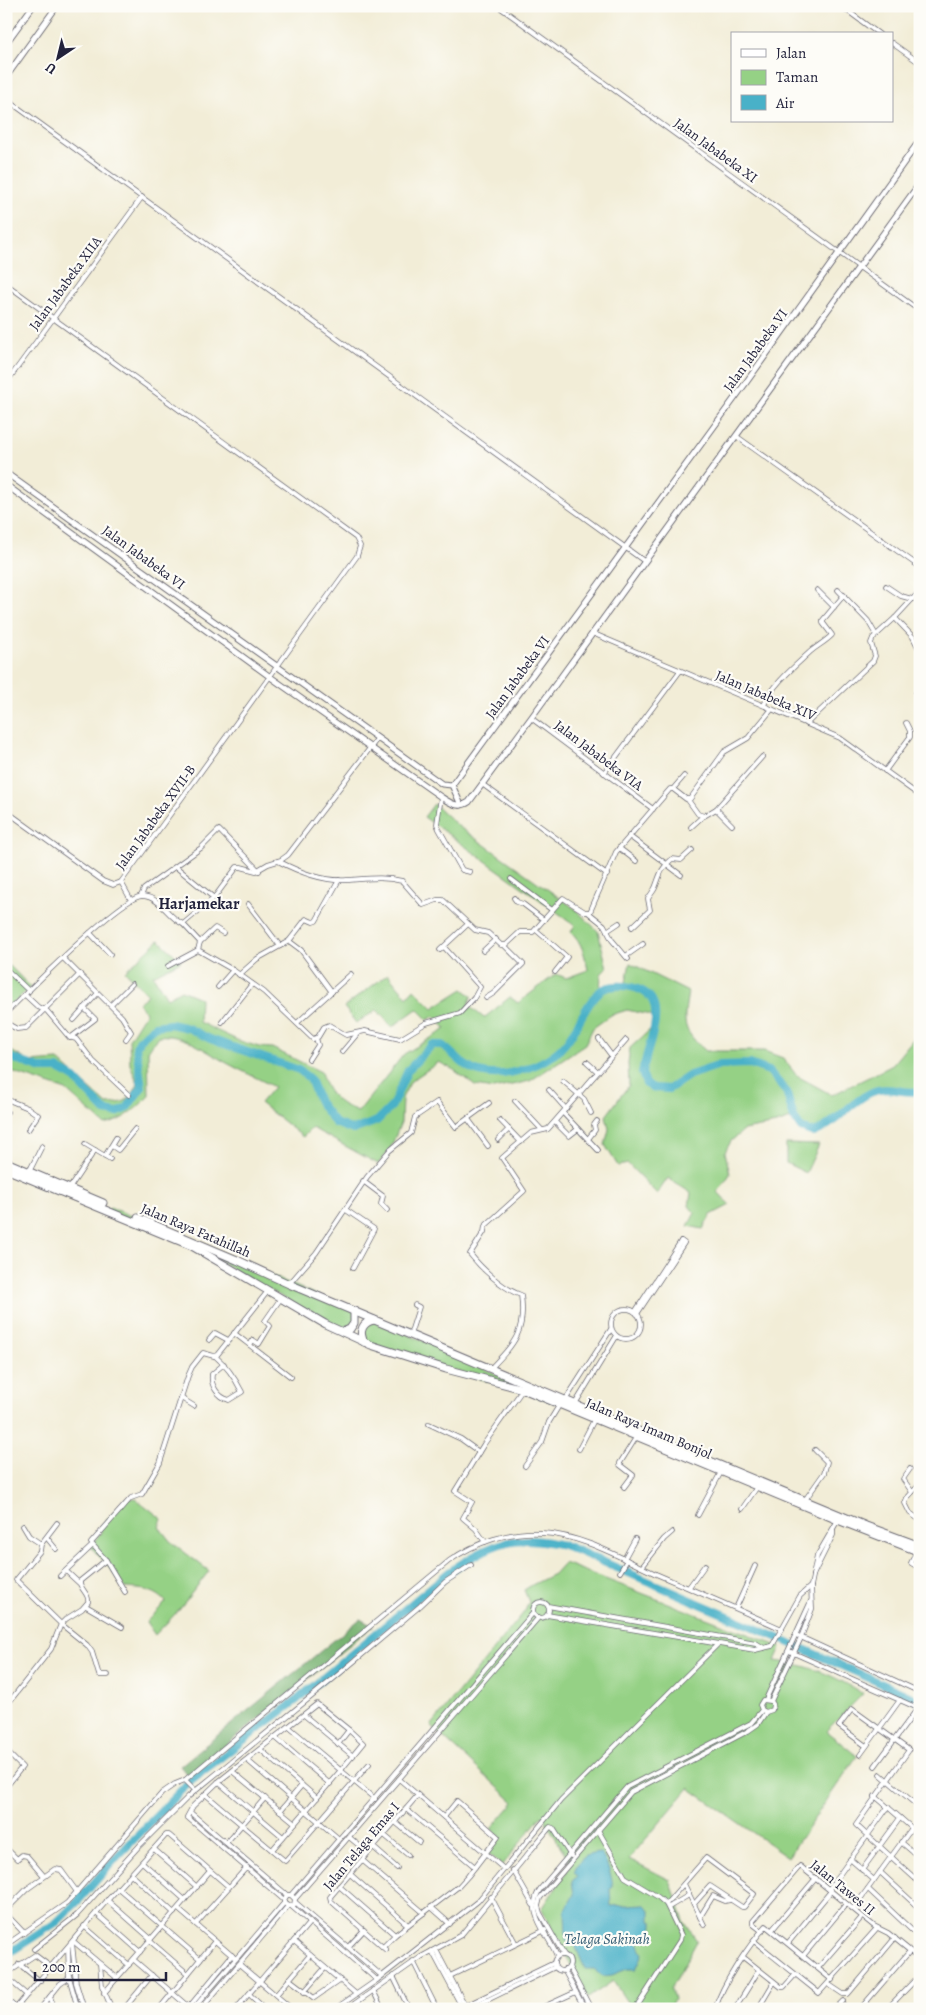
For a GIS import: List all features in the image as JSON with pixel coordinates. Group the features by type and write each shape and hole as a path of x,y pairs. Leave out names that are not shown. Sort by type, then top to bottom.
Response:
{"highway":[{"name":"Jalan Raya Fatahillah","path":"6,1162 192,1246 268,1291 364,1342"},
{"name":"Jalan Raya Fatahillah","path":"6,1169 237,1260 376,1320"},
{"path":"342,1332 350,1329 354,1323 354,1311"},
{"name":"Jalan Raya Imam Bonjol","path":"376,1320 491,1368 637,1436 805,1500 919,1549"},
{"path":"364,1342 361,1333 364,1325 367,1322 376,1320"},
{"name":"Jalan Raya Imam Bonjol","path":"364,1342 398,1354 575,1404 721,1472 838,1520 919,1549"}],"street":[{"path":"6,43 33,6"},
{"path":"6,77 58,6"},
{"name":"Jalan Jababeka XI","path":"498,6 920,311"},
{"path":"841,6 876,32"},
{"path":"894,44 920,63"},
{"path":"6,98 642,559"},
{"name":"Jalan Jababeka VI","path":"6,473 377,739 442,784 452,785 745,384 920,140"},
{"path":"452,785 461,805 469,802 592,633 642,559 736,436 857,266 920,183"},
{"name":"Jalan Jababeka XIIA","path":"6,382 142,197"},
{"path":"6,284 53,319"},
{"name":"Jalan Jababeka XVII-B","path":"6,811 103,881 113,885 121,882 357,556 360,546 356,538 53,319"},
{"path":"736,436 920,567"},
{"name":"Jalan Jababeka VI","path":"6,485 269,676 440,797 452,804 461,805"},
{"path":"886,586 900,596 912,599"},
{"path":"817,590 834,608"},
{"path":"838,590 868,621 876,635"},
{"path":"806,724 873,661 875,656 871,643 876,635 895,618 920,590"},
{"path":"764,705 769,694 810,652 832,635 823,623 823,620 844,596"},
{"path":"895,618 913,637 920,651"},
{"name":"Jalan Jababeka XIV","path":"592,633 844,740 920,796"},
{"path":"604,773 680,671"},
{"path":"916,693 920,689"},
{"path":"688,800 705,781 724,752 748,738 772,708"},
{"name":"Jalan Jababeka VIA","path":"531,718 653,809"},
{"path":"885,771 910,737 910,731 906,723"},
{"path":"183,924 214,898 237,867 259,871 268,864 278,861 292,850 377,739"},
{"path":"691,827 702,817 716,809 762,757"},
{"path":"589,913 619,848 670,789 673,789 684,776"},
{"path":"482,784 607,875"},
{"path":"673,789 688,800 702,817"},
{"path":"440,797 438,830 456,863 462,870 470,872"},
{"path":"716,809 732,825"},
{"path":"141,896 144,889 205,845 219,830 259,871"},
{"path":"629,836 681,875"},
{"path":"619,848 636,861"},
{"path":"632,927 650,910 648,898 666,864 672,859 680,861 684,859 692,850"},
{"path":"278,861 305,874 339,880 373,878 402,881 423,905 441,899 475,930 486,932 496,939 523,964 494,993 486,998"},
{"path":"176,867 214,898"},
{"path":"510,879 553,909"},
{"path":"239,975 257,959 289,941 304,920 316,922 339,880"},
{"path":"121,882 131,900"},
{"path":"6,1013 107,918 131,900 141,896 158,902 200,942"},
{"path":"514,898 544,920"},
{"path":"504,946 520,932 532,933 536,930 560,900 564,898 589,913 604,925 612,940 627,958 643,944"},
{"path":"248,904 280,946"},
{"path":"608,931 619,923"},
{"path":"316,1038 324,1027 329,1026 346,1035 370,1032 400,1039 426,1023 452,1017 467,1007 478,994 479,984 442,948 468,924"},
{"path":"168,966 198,950 200,942 215,928 223,933"},
{"path":"536,930 566,957 555,972"},
{"path":"90,933 110,954"},
{"path":"483,951 496,939"},
{"path":"289,941 301,950 332,992"},
{"path":"198,950 252,984 297,1023 309,1037 316,1038"},
{"path":"63,958 80,974 96,994 111,1005 122,1017 131,1031 126,1039"},
{"path":"6,969 38,1006 70,1038 76,1039 93,1061 129,1095"},
{"path":"218,987 232,970"},
{"path":"6,1023 22,1030 80,974"},
{"path":"297,1023 352,974"},
{"path":"111,1005 132,984"},
{"path":"222,1022 252,984"},
{"path":"74,1020 96,994"},
{"path":"70,1038 95,1019 84,1008"},
{"path":"342,1052 358,1033"},
{"path":"310,1059 318,1045 316,1038"},
{"path":"599,1039 611,1055"},
{"path":"491,1368 510,1348 521,1328 521,1295 503,1286 470,1254 484,1232 485,1226 524,1191 502,1159 531,1133 547,1129 626,1040"},
{"path":"587,1062 598,1072"},
{"path":"6,1087 9,1075"},
{"path":"564,1081 584,1099 591,1113"},
{"path":"549,1090 578,1129 598,1150"},
{"path":"6,1099 30,1109 38,1115 28,1130"},
{"path":"515,1101 542,1130"},
{"path":"289,1284 316,1253 346,1210 363,1181 389,1151 410,1133 415,1117 436,1102 455,1126 489,1103"},
{"path":"468,1119 488,1146"},
{"path":"500,1120 521,1142"},
{"path":"588,1139 595,1130 594,1125 597,1121"},
{"path":"554,1122 569,1136 578,1129"},
{"path":"112,1146 118,1150 135,1129"},
{"path":"498,1140 509,1129"},
{"path":"105,1156 116,1138"},
{"path":"85,1144 110,1159"},
{"path":"29,1172 42,1146"},
{"path":"69,1189 95,1150"},
{"path":"363,1181 383,1196 381,1204 387,1210"},
{"path":"346,1210 374,1230 353,1268"},
{"path":"680,1241 684,1243 636,1313 680,1241"},
{"path":"215,1356 268,1291"},
{"path":"250,1345 253,1340 259,1344 269,1330 270,1326 265,1321 281,1298"},
{"path":"410,1335 419,1307 415,1305"},
{"path":"626,1309 636,1313 641,1323 637,1335 625,1340 616,1337 611,1329 611,1319 617,1312 626,1309"},
{"path":"525,1466 542,1442 549,1422 611,1329"},
{"path":"209,1340 215,1333 228,1340"},
{"path":"234,1333 291,1378"},
{"path":"575,1404 616,1337"},
{"path":"60,1576 92,1546 92,1542 131,1498 142,1494 160,1463 190,1371 201,1355 215,1356 224,1364 235,1377 242,1392 229,1400 220,1396 212,1383 212,1374 224,1364"},
{"path":"578,1380 586,1385"},
{"path":"485,1542 476,1529 463,1518 472,1502 455,1491 523,1388"},
{"path":"180,1398 194,1406"},
{"path":"579,1449 595,1418"},
{"path":"429,1424 461,1439 479,1452"},
{"path":"624,1487 633,1475 620,1463 637,1436"},
{"path":"805,1500 824,1472 827,1462 815,1450"},
{"path":"910,1469 903,1479 912,1492"},
{"path":"698,1515 721,1472"},
{"path":"920,1484 906,1500 906,1507 910,1513 920,1520"},
{"path":"742,1509 757,1487"},
{"path":"554,1965 559,1970 564,1970 568,1967 570,1961 535,1914 536,1895 572,1857 627,1787 751,1723 764,1711 772,1710 771,1701 801,1639 812,1609 810,1586 812,1577 833,1535 838,1520"},
{"path":"57,1523 41,1544 40,1551 16,1580 61,1624 89,1648 99,1675 108,1675"},
{"path":"23,1526 29,1536 41,1544"},
{"path":"642,1567 664,1538 672,1532"},
{"path":"6,1945 60,1909 77,1892 162,1793 176,1784 186,1781 450,1561 465,1551 485,1542 508,1535 533,1533 551,1534 584,1542 736,1608 781,1631"},
{"path":"47,1538 56,1548"},
{"path":"620,1571 635,1539"},
{"path":"92,1546 106,1560 125,1592"},
{"path":"916,1566 911,1563 919,1549"},
{"path":"80,1584 81,1579 106,1560"},
{"path":"34,1949 77,1915 193,1789 333,1679 420,1606 445,1582 471,1565"},
{"path":"689,1588 705,1565"},
{"path":"736,1608 755,1566"},
{"path":"6,1706 51,1649 61,1624 86,1606 89,1600 80,1584 66,1571"},
{"path":"191,2008 287,1904 295,1901 539,1618 547,1615 755,1650 770,1647 800,1596 810,1586"},
{"path":"597,1827 631,1792 758,1724 764,1711 761,1702 766,1699 811,1601"},
{"path":"201,2009 287,1904 289,1895 534,1613 534,1605 537,1602 546,1603 548,1606 756,1644 764,1648"},
{"path":"86,1606 122,1627"},
{"path":"547,1615 548,1606"},
{"path":"534,1613 539,1618"},
{"path":"795,1636 920,1692"},
{"path":"335,2009 377,1980 478,1901 561,1800 718,1644"},
{"path":"789,1650 919,1709 875,1766"},
{"path":"766,1699 771,1701"},
{"path":"860,1755 900,1700"},
{"path":"272,1850 362,1744 350,1730 317,1704 204,1794 193,1806 188,1817 377,1980"},
{"path":"866,1746 839,1726 852,1709 908,1749 908,1752 856,1825 920,1883"},
{"path":"304,1715 353,1756"},
{"path":"289,1727 379,1802"},
{"path":"338,1744 350,1730"},
{"path":"276,1738 330,1784"},
{"path":"261,1750 317,1798"},
{"path":"6,1751 22,1767 6,1788"},
{"path":"247,1760 339,1839"},
{"path":"204,1794 283,1861 320,1823 369,1764"},
{"path":"232,1771 295,1823"},
{"path":"880,1774 920,1808"},
{"path":"399,1779 504,1869"},
{"path":"186,1781 193,1789"},
{"path":"218,1782 283,1837"},
{"path":"280,1811 302,1785"},
{"path":"627,1787 631,1792"},
{"name":"Jalan Telaga Emas I","path":"395,1935 384,1948 330,1900 330,1896 418,1794"},
{"path":"875,1796 920,1835"},
{"path":"226,1843 265,1798"},
{"path":"339,1886 395,1935 459,1886 498,1837 456,1800 444,1816"},
{"path":"788,1943 830,1890 888,1807"},
{"path":"406,1808 475,1867"},
{"path":"190,1813 289,1895 382,1976"},
{"path":"862,1870 900,1818"},
{"path":"395,1822 419,1842"},
{"path":"347,2009 353,2007 413,1961 461,1935 551,1826 572,1857"},
{"path":"597,1827 627,1880 655,1895 668,1906 681,1935 680,1940 640,2002 632,2009"},
{"path":"853,1909 912,1828"},
{"path":"6,1999 16,2008 68,1948 84,1926 166,1835 169,1834 229,1887"},
{"path":"384,1835 408,1855"},
{"path":"349,1837 368,1853"},
{"path":"901,1842 920,1858"},
{"path":"373,1847 397,1868"},
{"path":"6,1848 17,1859 25,1855 44,1876"},
{"path":"154,1849 197,1886"},
{"path":"668,1906 705,1858 708,1858 754,1894 742,1907 710,1886 694,1904"},
{"path":"850,1859 874,1880"},
{"path":"362,1860 424,1913"},
{"path":"142,1862 185,1900"},
{"path":"196,1924 247,1867"},
{"name":"Jalan Tawes II","path":"762,1931 753,1924 753,1921 799,1867 802,1867 846,1904 877,1928 895,1938 910,1951"},
{"path":"6,1910 27,1889 55,1869 58,1869 77,1892"},
{"path":"513,1870 536,1905"},
{"path":"104,1993 210,1871"},
{"path":"880,1872 920,1909"},
{"path":"131,1874 174,1913"},
{"path":"350,1874 408,1924"},
{"path":"772,1930 816,1878"},
{"path":"684,1884 704,1925"},
{"path":"118,1888 200,1959"},
{"path":"868,1889 920,1938"},
{"path":"668,1906 689,1895"},
{"path":"700,1917 713,1896 725,1901 730,1900"},
{"path":"491,1897 516,1944"},
{"path":"107,1900 188,1974"},
{"path":"803,1956 846,1904"},
{"path":"431,1907 450,1924"},
{"path":"178,1909 236,1959"},
{"path":"96,1913 140,1952"},
{"path":"6,1914 24,1933"},
{"path":"818,1968 862,1916"},
{"path":"237,2009 310,1922"},
{"path":"84,1926 129,1965"},
{"path":"714,2009 720,1995 743,1957 766,1926 818,1968 843,1994 848,1994 895,1938"},
{"path":"754,1941 817,1993 820,1993 877,1928"},
{"path":"450,1976 546,1929"},
{"path":"464,2008 554,1965 557,1956 546,1929"},
{"path":"348,1947 364,1930"},
{"path":"159,2009 215,1941"},
{"path":"294,1941 356,1994"},
{"path":"72,1942 117,1978"},
{"path":"72,1942 78,1994 84,2009"},
{"path":"68,1948 69,1977 78,2009"},
{"path":"434,1951 450,1976 464,2008"},
{"path":"434,1951 464,2008"},
{"path":"860,2009 910,1951 916,1954 920,1952"},
{"path":"27,1995 6,1976 19,1964 34,1955 51,1967"},
{"path":"191,2008 232,1955"},
{"path":"276,1995 310,1955"},
{"path":"557,1956 564,1955"},
{"path":"743,1957 783,1988 795,1975"},
{"path":"134,1960 191,2008"},
{"path":"413,1961 437,2009"},
{"path":"19,1964 40,1981"},
{"path":"100,1964 104,1993 112,2009"},
{"path":"239,1964 292,2009"},
{"path":"568,1967 590,2009"},
{"path":"304,1992 325,1968"},
{"path":"564,1970 585,2009"},
{"path":"735,2009 760,1970"},
{"path":"40,2009 64,1980 75,1976"},
{"path":"124,2009 152,1976"},
{"path":"393,1976 409,2009"},
{"path":"887,2009 920,1976"},
{"path":"289,1979 314,1998 340,1980"},
{"path":"758,2009 774,1982"},
{"path":"373,1990 382,2009"},
{"path":"539,2009 576,1992"},
{"path":"248,1994 265,2009"},
{"path":"50,1997 55,2009"},
{"path":"835,2009 843,2001"}],"green space":[{"path":"434,804 458,826 574,908 598,931 607,968 601,974 600,991 612,985 625,987 630,963 688,992 685,1012 686,1025 692,1037 706,1051 764,1051 783,1058 797,1076 832,1095 891,1066 919,1032 920,1091 877,1090 862,1097 829,1124 814,1133 801,1128 794,1118 776,1124 744,1130 731,1141 725,1152 730,1174 718,1192 730,1205 711,1215 703,1229 688,1226 695,1213 689,1206 691,1193 668,1178 657,1194 628,1164 618,1166 605,1145 609,1129 606,1116 629,1085 628,1063 630,1048 653,1027 655,1016 627,1010 611,1015 593,1028 585,1044 530,1081 493,1089 475,1086 454,1070 439,1062 411,1081 402,1098 401,1122 390,1150 378,1164 312,1128 303,1137 260,1103 274,1087 193,1043 176,1037 158,1036 148,1051 149,1096 129,1114 105,1125 66,1090 6,1070 6,1048 30,1062 58,1060 107,1104 123,1102 129,1098 138,1084 130,1064 129,1039 146,1012 138,1003 148,995 125,971 159,940 181,961 153,975 167,998 181,990 200,998 199,1022 237,1040 259,1047 272,1048 321,1072 326,1086 334,1097 339,1102 358,1112 404,1054 446,1029 434,1016 428,1020 417,1009 392,1027 377,1010 356,1023 344,1007 388,974 407,997 414,989 433,1008 463,989 472,996 468,1005 484,1018 510,997 518,1003 556,974 566,978 588,970 580,945 571,932 575,925 424,817"},
{"path":"10,966 30,987 6,1011 6,968"},
{"path":"786,1144 819,1145 806,1173 786,1163"},
{"path":"110,1207 354,1311 355,1319 343,1332 200,1250 108,1211"},
{"path":"371,1320 441,1348 560,1404 364,1342 362,1329"},
{"path":"135,1498 162,1519 159,1527 170,1541 209,1571 176,1613 155,1635 146,1622 166,1602 152,1592 142,1589 125,1588 90,1546 102,1532 99,1529 125,1499"},
{"path":"564,1563 781,1647 775,1661 811,1668 842,1681 863,1694 826,1731 857,1756 788,1857 689,1788 629,1859 670,1880 684,1921 697,1941 671,1989 674,1999 669,2009 623,2009 629,2005 613,1981 588,1998 542,1909 571,1864 542,1815 502,1866 487,1852 500,1836 491,1829 514,1802 431,1726 525,1611 529,1602 524,1590 554,1574"},
{"path":"360,1619 373,1626 188,1776 180,1766"}],"water":[{"name":"Telaga Sakinah","path":"600,1853 612,1879 613,1887 610,1889 611,1906 644,1904 650,1910 650,1920 653,1921 651,1932 638,1942 643,1954 636,1969 627,1969 612,1975 603,1976 594,1969 585,1969 575,1945 566,1940 565,1910 574,1895 572,1881 578,1876 574,1872 578,1863 591,1854"}],"waterway":[{"path":"6,1056 42,1069 58,1069 73,1077 105,1111 117,1113 127,1108 142,1087 136,1047 140,1039 155,1026 170,1024 188,1028 210,1039 299,1070 310,1079 319,1102 335,1123 353,1130 377,1121 392,1106 408,1070 432,1045 442,1045 464,1064 479,1072 490,1074 515,1072 540,1063 560,1049 568,1040 590,1003 599,992 612,987 628,986 636,988 649,996 655,1009 655,1024 642,1073 646,1084 654,1088 669,1089 690,1075 720,1065 750,1064 769,1071 786,1091 794,1118 801,1128 814,1133 829,1124 862,1097 877,1090 920,1091"},
{"path":"6,1955 57,1922 191,1780 298,1699 449,1572 492,1547 506,1543 534,1540 569,1547 920,1701"}],"district":[{"name":"Harjamekar","path":"199,903"}]}
